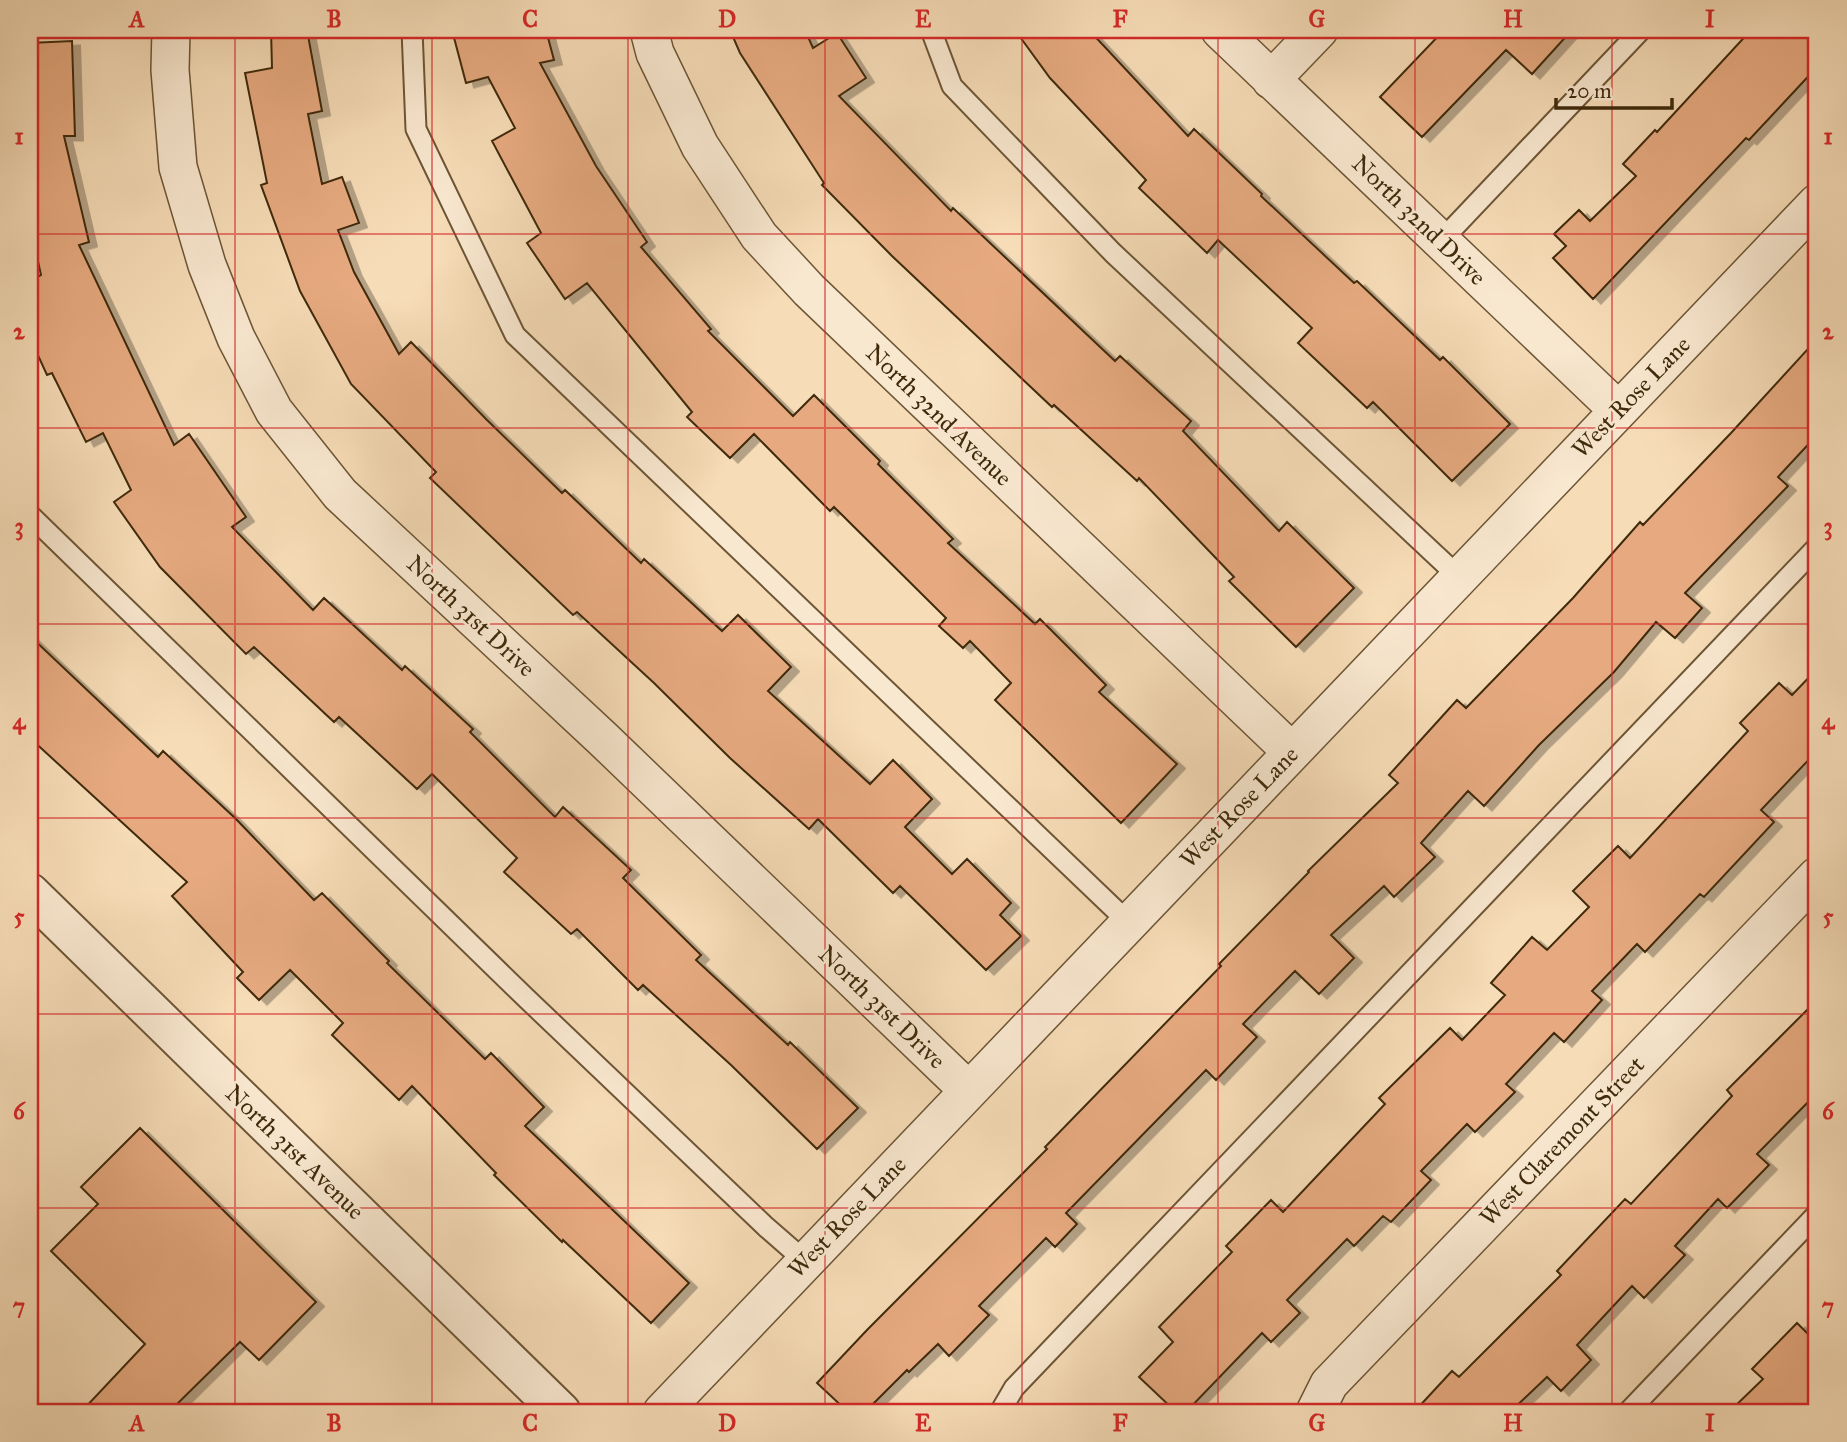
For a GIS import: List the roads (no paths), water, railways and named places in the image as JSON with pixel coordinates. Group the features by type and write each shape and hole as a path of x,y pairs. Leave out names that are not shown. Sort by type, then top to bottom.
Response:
{"street":[{"name":"North 31st Drive","path":"172,30 170,70 178,167 206,265 236,338 274,411 340,494 603,739 968,1090"},
{"name":"North 32nd Avenue","path":"649,30 655,53 700,146 759,236 809,290 1292,752"},
{"name":"North 32nd Drive","path":"1220,30 1618,410"},
{"path":"1271,80 1319,30"},
{"name":"West Rose Lane","path":"662,1412 1817,203"},
{"name":"West Claremont Street","path":"1315,1412 1329,1384 1817,876"},
{"name":"North 31st Avenue","path":"30,893 561,1412"}],"lane":[{"path":"412,30 416,128 515,335 1128,922"},
{"path":"931,30 952,86 1113,253 1459,577"},
{"path":"1441,241 1641,30"},
{"path":"30,515 525,997 805,1261"},
{"path":"1000,1412 1014,1388 1817,547"},
{"path":"1628,1412 1817,1214"}]}
